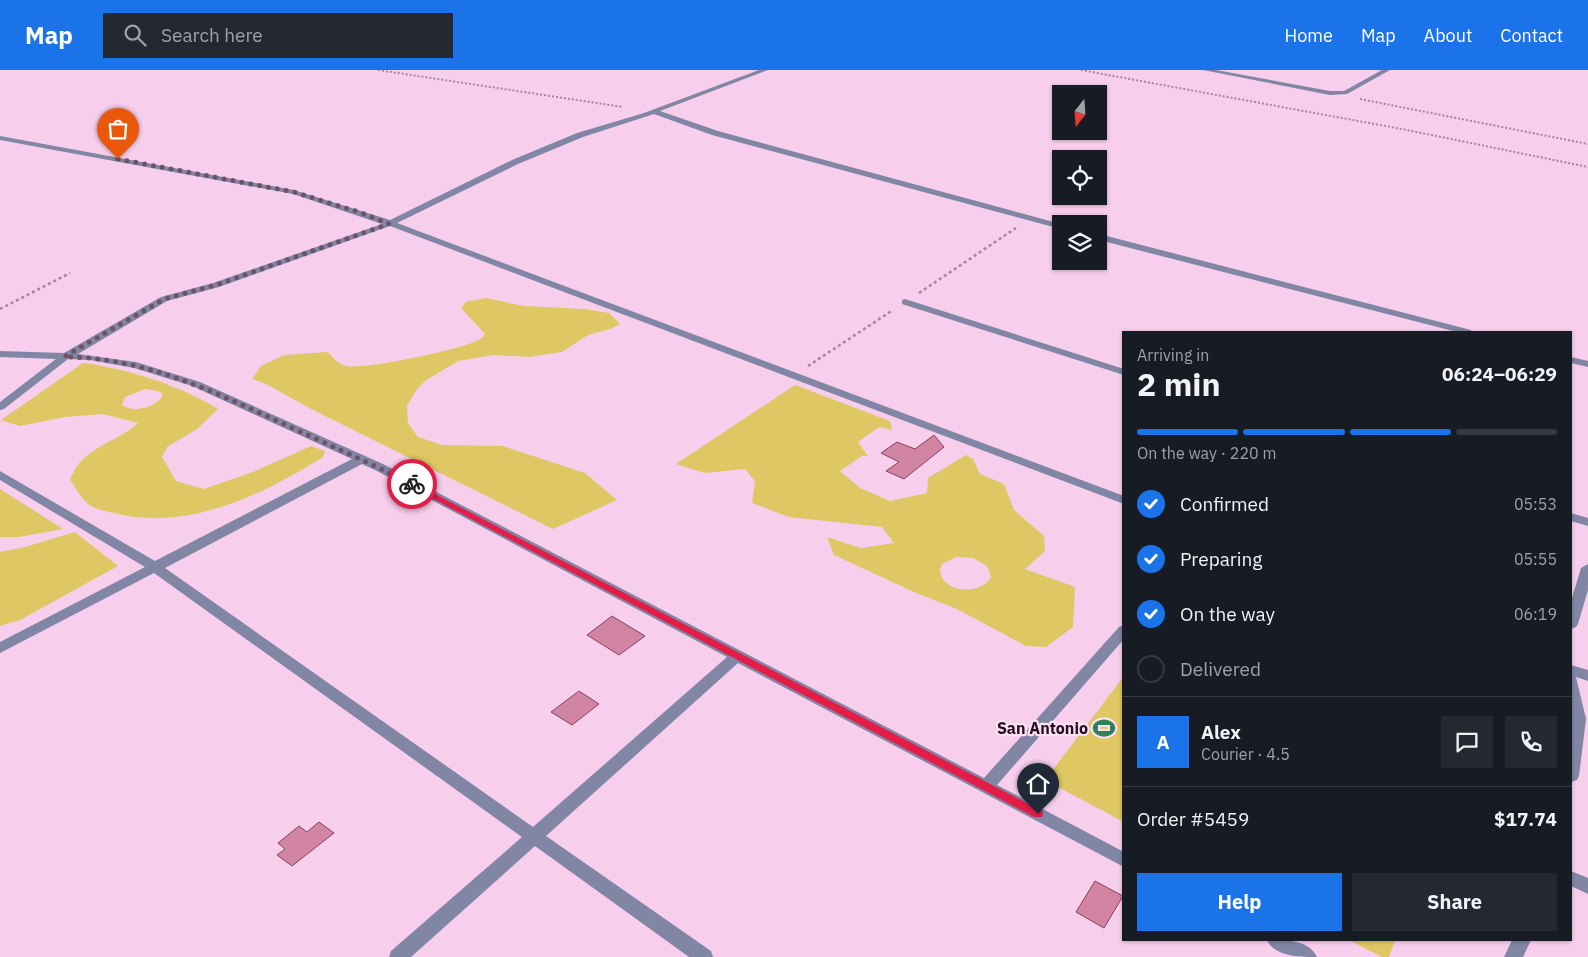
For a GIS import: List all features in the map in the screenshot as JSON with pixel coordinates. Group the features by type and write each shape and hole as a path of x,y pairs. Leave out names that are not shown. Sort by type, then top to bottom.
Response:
{"street":[{"path":"0,407 64,357 164,299 216,285 389,224 515,162 580,135 653,111 765,70"},
{"path":"1206,70 1227,72 1330,93 1345,93 1387,70"},
{"path":"653,111 715,134 1052,225"},
{"path":"0,138 294,192 362,213 1122,499"},
{"path":"1107,239 1463,331"},
{"path":"905,302 1122,371"},
{"path":"0,354 90,357 136,365 196,384 362,459 1122,859"},
{"path":"1572,360 1588,364"},
{"path":"0,648 362,459"},
{"path":"0,475 155,567 704,957"},
{"path":"1572,517 1588,522"},
{"path":"1572,621 1588,568"},
{"path":"986,787 1122,632"},
{"path":"398,957 737,656"},
{"path":"1572,670 1588,676"},
{"path":"1572,686 1578,719 1572,768"},
{"path":"1572,878 1588,886"},
{"path":"1278,941 1308,957"},
{"path":"1513,957 1521,941"}],"path":[{"path":"378,70 653,111"},
{"path":"1081,70 1361,122 1588,167"},
{"path":"1330,93 1588,144"},
{"path":"0,309 70,273"}],"shaded area":[{"path":"486,298 524,306 584,309 609,313 620,324 588,335 562,352 529,357 493,355 458,361 425,381 417,389 407,406 408,423 418,437 442,445 503,446 585,473 617,500 553,529 315,411 264,383 252,379 261,366 284,355 328,352 341,364 356,366 411,358 466,345 479,340 485,334 461,308 466,302"},
{"path":"83,363 117,369 153,379 188,393 218,409 197,429 167,447 162,457 176,481 204,489 253,472 311,446 325,451 323,457 300,471 249,496 223,506 196,514 169,518 141,518 92,506 84,500 70,480 75,469 90,453 138,423 103,414 65,417 20,426 1,420","holes":["145,389 162,393 162,397 149,406 132,409 122,405 125,397"]},
{"path":"795,385 890,421 892,430 879,427 858,442 868,456 862,456 840,471 860,488 890,501 927,493 928,478 966,455 973,459 980,474 1004,484 1014,510 1044,536 1045,551 1025,569 1075,587 1073,627 1046,647 1026,646 957,609 914,592 834,555 827,537 861,548 894,543 882,527 789,517 752,503 755,481 745,469 705,473 676,464","holes":["956,557 973,558 987,566 991,577 986,583 979,587 962,589 947,583 942,577 940,569 942,564"]},
{"path":"0,489 63,529 19,537 0,537"},
{"path":"75,532 118,566 20,620 0,626 0,552 25,547"},
{"name":"San Antonio","path":"1122,679 1122,821 1045,780"},
{"path":"1351,941 1395,941 1389,957 1382,957"}],"building":[{"path":"934,435 944,447 904,479 886,471 899,462 881,453 897,442 915,449"},
{"path":"612,616 645,636 619,655 587,635"},
{"path":"579,691 599,704 572,725 551,712"},
{"path":"319,822 334,833 292,866 277,855 285,849 278,843 299,826 307,832"},
{"path":"1095,881 1122,895 1104,928 1076,912"}],"way so far":[{"path":"118,159 294,192 362,213 389,224 216,285 164,299 64,357 90,357 136,365 196,384 379,467 412,484"}],"place":[{"name":"San Antonio","path":"1104,728"}],"route":[{"path":"412,484 1038,814"}]}
